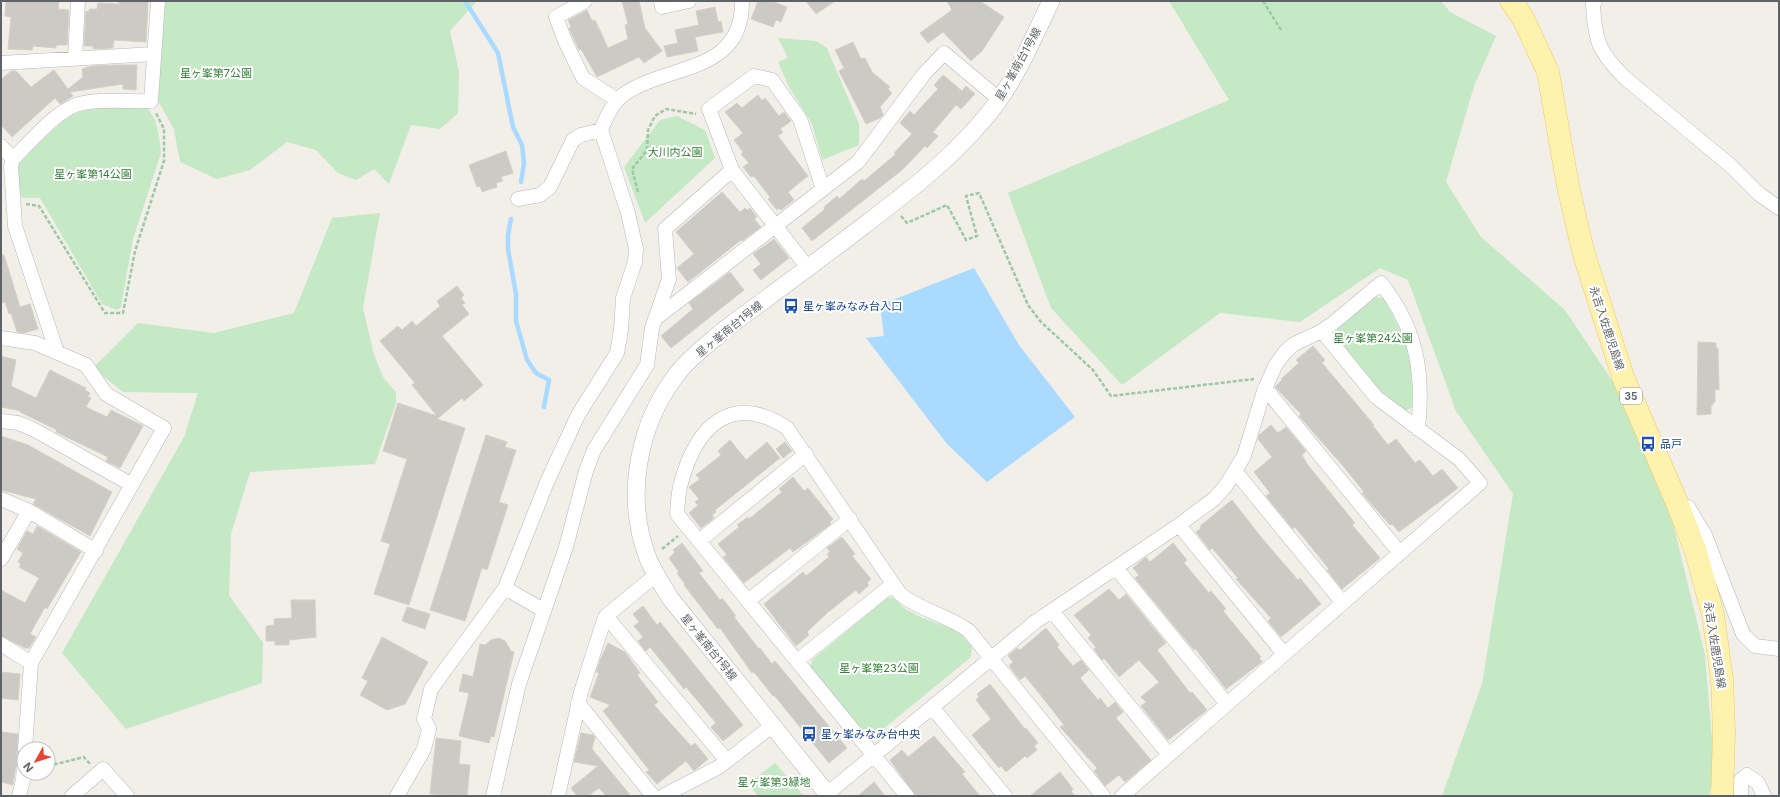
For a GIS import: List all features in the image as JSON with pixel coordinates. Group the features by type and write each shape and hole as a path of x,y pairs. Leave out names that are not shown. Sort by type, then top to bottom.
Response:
{"main road":[{"name":"永吉入佐鹿児島線","path":"1511,1 1523,18 1548,72 1568,186 1582,251 1623,377 1678,505 1696,552 1713,615 1722,679 1724,734 1722,796"}],"street":[{"path":"75,58 78,1"},
{"path":"57,352 15,226 11,166 13,159 61,113 76,105 91,102 151,101 158,1"},
{"path":"585,1 556,17 565,41 583,78 617,100"},
{"path":"661,1 662,7 689,1"},
{"path":"397,796 424,749 429,729 424,719 431,689 505,588 547,482 578,415 617,353 621,330 623,298 635,262 635,242 628,213 601,130 606,118 617,100 624,94 652,79 691,68 707,61 728,44 741,24 742,1"},
{"name":"星ヶ峯南台1号線","path":"828,795 670,598 656,575 649,560 638,519 636,489 643,439 652,414 677,374 694,356 724,330 891,205 948,158 976,129 999,99 1021,62 1051,1"},
{"path":"1595,1 1593,4 1594,27 1600,50 1611,64 1625,78 1731,166 1758,194 1779,208"},
{"path":"655,319 823,189 864,155 924,74 944,53 999,99"},
{"path":"1,63 154,54"},
{"path":"808,268 732,170 709,109 754,76 772,80 800,119 823,189"},
{"path":"518,199 540,195 550,186 573,140 581,135 601,130"},
{"path":"1,146 13,159"},
{"path":"493,796 519,684 543,610 566,547 586,471 594,450 647,365 652,328 668,279 665,229 732,170"},
{"path":"828,795 932,706 1034,622 1179,525 1214,499 1235,471 1244,456 1267,383 1275,366 1294,344 1322,331 1381,283 1393,298 1417,354 1421,400 1418,429"},
{"path":"1122,796 1480,483 1459,459 1376,397 1322,331"},
{"path":"1,338 35,343 86,365 106,394 164,428 96,551 31,663 26,741"},
{"path":"1267,383 1400,553"},
{"path":"907,796 677,514 681,484 695,446 707,429 721,418 750,413 776,420 788,428 900,594 909,601 950,619 969,631 1103,796"},
{"path":"1,420 18,423 33,429 132,485"},
{"path":"699,541 806,454"},
{"path":"1235,471 1343,603"},
{"path":"1,499 29,511 96,551"},
{"path":"1678,505 1688,507 1705,535 1743,634 1755,646 1779,649"},
{"path":"1,559 29,511"},
{"path":"748,601 850,519"},
{"path":"1179,525 1284,654"},
{"path":"1116,568 1227,704"},
{"path":"558,796 578,703 606,616 656,575"},
{"path":"797,661 893,584"},
{"path":"505,588 543,610"},
{"path":"1052,611 1169,755"},
{"path":"606,616 727,761"},
{"path":"1,644 31,663"},
{"path":"578,703 653,796"},
{"path":"932,706 1005,796"},
{"path":"663,796 719,767 772,726"},
{"path":"72,796 103,769 127,796"},
{"path":"1741,796 1741,780 1747,775 1758,783 1764,796"},
{"path":"19,796 23,781"}],"path":[{"path":"1263,1 1281,30"},
{"path":"13,202 39,206 104,313 123,313 135,251 164,161 164,130 151,101"},
{"path":"628,213 640,203 632,169 647,150 648,130 655,116 666,109 688,112 712,118"},
{"path":"891,205 907,223 947,205 966,240 977,236 966,196 979,193 1028,305 1041,322 1093,370 1111,396 1267,383"},
{"path":"649,560 688,528"},
{"path":"56,764 84,758 98,773"}],"green space":[{"name":"星ヶ峯第7公園","path":"164,1 477,1 450,31 459,72 458,113 440,129 411,125 389,184 374,169 356,180 338,173 316,150 287,142 250,170 217,179 180,162 174,129 157,99"},
{"path":"1169,1 1441,1 1450,12 1496,36 1474,86 1446,182 1481,237 1565,310 1615,385 1672,519 1705,655 1715,778 1708,796 1442,796 1482,684 1513,494 1456,411 1408,280 1380,268 1300,322 1220,313 1122,385 1051,308 1008,193 1229,100"},
{"path":"778,38 816,41 827,48 859,124 859,145 822,160 812,124 789,87 778,62 788,58"},
{"name":"星ヶ峯第14公園","path":"147,107 155,120 161,153 133,239 121,307 117,310 102,304 40,198 23,198 20,194 18,163 56,127 73,115 96,109"},
{"name":"大川内公園","path":"677,116 705,130 715,158 645,223 624,167 660,120"},
{"path":"380,213 363,308 374,355 383,377 396,392 396,403 375,464 250,472 231,534 229,595 263,643 262,683 126,729 62,653 184,437 198,393 123,392 93,368 138,323 214,333 294,313 332,218"},
{"name":"星ヶ峯第24公園","path":"1374,297 1384,298 1410,350 1413,407 1405,411 1381,393 1337,337 1337,329"},
{"name":"星ヶ峯第23公園","path":"888,597 894,598 904,608 918,616 952,629 962,635 972,647 971,657 876,735 867,736 810,669 812,660"},
{"name":"星ヶ峯第3緑地","path":"775,763 804,796 758,796 748,784"}],"water":[{"path":"974,268 1019,345 1075,417 987,482 947,444 866,338 884,336 880,305"}],"building":[{"path":"6,1 59,1 58,9 69,10 67,45 56,45 56,48 33,46 32,50 8,49 11,17 5,16"},
{"path":"119,1 148,1 146,42 114,40 113,48 93,49 93,46 84,46 86,11 89,12 89,9 97,9 98,3 119,4"},
{"path":"622,1 639,1 645,28 662,51 644,63 639,57 597,77 581,49 579,50 569,28 571,27 568,20 587,10 592,21 595,20 608,48 628,39 625,25 628,24"},
{"path":"758,1 771,1 787,7 781,22 776,20 773,27 751,19"},
{"path":"806,1 835,1 816,14"},
{"path":"947,1 980,1 1004,17 982,51 971,61 943,32 928,43 920,33 952,10"},
{"path":"715,7 718,22 721,21 723,32 695,37 698,51 667,57 664,46 678,43 675,30 699,25 696,11"},
{"path":"853,42 861,59 865,58 872,72 890,87 888,89 892,93 880,107 883,115 880,118 866,124 839,71 844,68 835,50"},
{"path":"137,65 136,90 123,89 123,84 70,92 73,96 60,104 55,98 12,137 1,125 1,80 11,71 16,71 31,87 54,70 68,89 83,77 82,69 92,66"},
{"path":"943,75 962,91 966,86 975,94 961,109 956,105 933,132 938,136 927,148 925,146 902,170 812,241 802,228 825,209 824,207 837,196 839,199 862,179 864,181 896,154 894,153 912,134 900,123 910,111 914,115 938,89 934,85"},
{"path":"758,95 762,101 765,98 779,116 784,112 791,121 780,129 783,132 778,136 808,176 788,192 794,200 781,210 779,208 777,210 768,199 770,197 754,176 751,177 743,167 749,163 741,154 743,152 734,140 743,133 725,112 737,103 742,108"},
{"path":"506,151 513,173 501,177 503,181 496,183 497,187 482,192 480,186 477,187 469,165"},
{"path":"722,192 740,212 745,208 747,210 750,208 757,217 754,219 761,227 742,241 741,240 688,282 677,268 694,254 676,232"},
{"path":"774,239 789,258 761,280 753,270 761,264 753,254"},
{"path":"1,255 4,255 20,307 30,304 38,329 24,333 17,332 11,313 9,314 5,302 1,303"},
{"path":"730,272 744,290 671,348 661,336 693,309 689,303"},
{"path":"457,286 464,295 461,298 465,303 462,305 469,314 442,336 483,385 464,401 462,398 437,419 465,428 409,605 374,594 390,544 381,541 407,459 383,451 398,403 437,416 412,385 415,383 380,341 398,326 402,330 412,321 416,326 440,306 437,301"},
{"path":"1698,342 1716,343 1716,348 1718,348 1719,390 1715,389 1715,402 1711,405 1711,414 1697,415"},
{"path":"1313,346 1325,360 1322,363 1374,425 1373,426 1388,445 1396,439 1415,463 1420,460 1433,476 1442,469 1458,488 1399,532 1392,524 1390,525 1362,493 1364,492 1344,467 1299,416 1301,414 1275,387 1282,380 1281,379 1299,363 1296,360"},
{"path":"1,356 16,360 11,386 36,398 50,370 86,388 85,390 90,393 88,397 91,398 86,407 107,417 111,410 143,426 120,468 106,461 108,457 56,432 57,430 20,412 21,411 1,407"},
{"path":"1271,425 1278,433 1286,427 1306,451 1302,455 1307,464 1355,523 1352,525 1380,558 1342,589 1327,570 1329,569 1295,527 1293,529 1266,496 1270,493 1254,472 1272,457 1258,439 1259,435"},
{"path":"486,435 507,442 505,447 516,450 499,502 508,505 487,570 482,568 465,621 430,610"},
{"path":"1,436 28,445 112,492 90,536 33,504 36,499 1,490"},
{"path":"730,440 746,460 767,442 780,458 715,510 716,512 712,515 714,518 701,528 689,513 698,505 695,502 699,499 689,487 700,479 696,475 721,455 718,451"},
{"path":"785,442 792,451 783,458 776,449"},
{"path":"793,477 804,491 808,488 833,519 830,522 831,524 793,552 790,548 744,583 723,557 727,555 718,544 739,527 737,525 748,517 749,519 782,492 779,489"},
{"path":"1232,500 1261,537 1298,580 1300,578 1321,604 1281,637 1268,621 1271,618 1236,579 1238,578 1212,548 1210,550 1196,532 1201,528 1200,526"},
{"path":"37,526 81,552 47,609 45,607 30,634 36,637 29,648 25,648 1,636 1,590 25,603 39,578 19,567 21,564 18,562 23,553 17,549 27,531 33,534"},
{"path":"842,537 855,554 852,556 871,579 867,583 869,585 859,594 856,590 827,613 807,632 809,635 796,646 764,604 803,572 806,576 829,557 827,554 830,552 827,548"},
{"path":"682,543 703,571 699,573 720,600 722,598 736,616 734,617 759,649 760,648 772,664 775,661 847,748 829,763 774,695 773,696 754,672 752,673 720,628 718,629 684,585 685,584 677,573 679,572 669,558 675,552 673,550"},
{"path":"1173,543 1187,560 1184,563 1209,593 1211,591 1226,609 1223,611 1261,657 1259,658 1262,662 1226,689 1195,648 1194,650 1135,578 1139,575 1133,568 1146,557 1150,562"},
{"path":"1109,589 1119,600 1126,594 1166,643 1157,650 1190,693 1192,692 1207,710 1168,740 1141,706 1146,702 1141,697 1159,682 1139,660 1119,677 1104,658 1102,660 1094,649 1096,647 1088,638 1091,635 1074,615"},
{"path":"291,600 315,600 316,637 289,640 289,645 275,645 275,641 266,641 266,626 274,625 274,619 292,618"},
{"path":"643,606 657,625 660,622 743,725 723,741 711,727 716,723 686,687 684,689 650,647 646,651 638,641 643,637 634,626 639,622 633,614"},
{"path":"407,607 430,614 425,629 402,621"},
{"path":"1046,628 1059,645 1057,647 1073,666 1081,660 1089,670 1080,678 1098,700 1100,698 1108,708 1115,702 1123,712 1116,718 1151,760 1125,782 1119,775 1105,786 1094,771 1097,768 1060,727 1064,725 1039,693 1025,676 1020,680 1009,666 1013,662 1008,656 1017,648 1020,650"},
{"path":"382,637 428,662 405,704 387,710 360,695 368,681 362,678"},
{"path":"499,638 505,641 511,651 514,652 494,737 491,736 489,743 459,736 469,693 459,691 463,674 473,677 480,644 485,645 491,640"},
{"path":"608,643 625,652 640,673 637,675 658,702 654,705 691,746 695,743 708,759 694,771 686,761 657,784 646,772 649,770 603,711 610,705 590,697 599,673 596,672 600,660"},
{"path":"1,672 20,674 18,700 1,698"},
{"path":"990,684 1025,729 1026,728 1038,743 1034,746 1037,750 1027,758 1025,756 1006,772 1001,766 999,768 972,735 991,719 976,700 979,697 977,694"},
{"path":"1,732 18,734 18,741 16,741 16,765 13,785 1,782"},
{"path":"581,733 593,735 595,737 592,749 631,796 606,796 599,788 588,796 577,796 571,788 598,766 574,762"},
{"path":"934,736 965,772 962,774 980,796 915,795 890,760 902,750 908,757"},
{"path":"436,738 461,741 459,764 470,765 467,796 430,794"},
{"path":"1060,772 1073,789 1071,791 1075,796 1030,796"},
{"path":"874,782 885,796 858,796"}],"waterway":[{"path":"465,1 498,53 513,127 522,145 524,163 521,182"},
{"path":"511,219 508,235 508,249 516,294 516,321 527,360 536,373 549,380 544,407"}],"place":[{"name":"星ヶ峯みなみ台入口","path":"791,306"},
{"name":"品戸","path":"1648,444"},
{"name":"星ヶ峯みなみ台中央","path":"809,734"}]}
